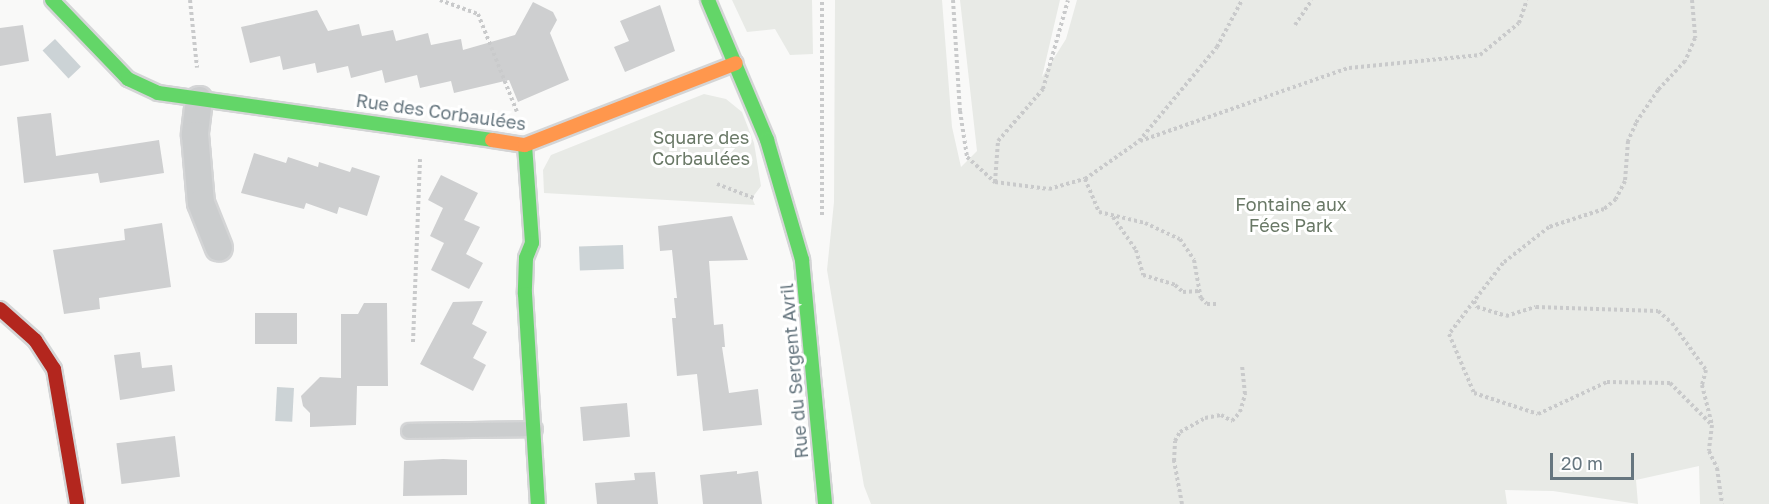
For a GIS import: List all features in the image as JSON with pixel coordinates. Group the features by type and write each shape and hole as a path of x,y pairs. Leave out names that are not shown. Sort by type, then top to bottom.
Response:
{"street":[{"name":"Rue des Corbaulées","path":"52,0 128,79 158,93 525,145 736,63"},
{"name":"Rue du Sergent Avril","path":"708,0 767,140 802,260 810,314 825,504"},
{"path":"200,100 195,135 201,203 219,248"},
{"path":"525,145 532,243 526,258 525,294 538,504"},
{"path":"0,309 35,340 54,369 77,504"}],"lane":[{"path":"409,430 535,429"}],"path":[{"path":"190,0 200,100"},
{"path":"440,0 478,14 520,119 525,145"},
{"path":"802,260 822,216 822,0"},
{"path":"953,0 960,111 967,157 995,182 1049,189 1085,179 1139,141 1217,47 1242,0"},
{"path":"995,182 998,141 1043,89 1068,0"},
{"path":"1295,25 1312,0"},
{"path":"1139,141 1349,68 1480,55 1520,23 1527,0"},
{"path":"1692,0 1695,38 1685,61 1658,90 1636,123 1628,141 1625,181 1616,199 1604,210 1549,227 1503,263 1449,334 1474,393 1538,414 1607,382 1670,383 1712,425"},
{"path":"413,342 416,182 424,129"},
{"path":"1085,179 1099,212 1145,223 1180,239 1194,260 1199,291 1207,304 1218,304"},
{"path":"717,184 756,199"},
{"path":"1113,216 1136,250 1143,275 1174,285 1183,292 1199,291"},
{"path":"1474,301 1478,307 1506,316 1536,307 1658,311 1672,323 1706,370 1702,385 1712,425 1710,451 1717,468 1722,504"},
{"path":"1182,504 1174,461 1175,441 1180,432 1205,418 1221,414 1232,421 1240,412 1245,394 1242,366"}],"green space":[{"path":"732,0 812,0 813,54 790,55 775,29 747,32"},
{"name":"Fontaine aux Fées Park","path":"835,0 942,0 952,127 961,167 977,151 960,0 1060,0 1042,77 1066,39 1077,0 1769,0 1769,504 1700,504 1699,466 1636,480 1638,504 1553,491 1505,490 1507,504 871,504 864,486 827,270 834,202"},
{"name":"Square des Corbaulées","path":"704,94 726,99 742,112 754,143 761,186 752,198 755,205 544,193 543,170 551,155"}],"shaded area":[{"path":"55,39 81,67 68,78 43,51"},
{"path":"623,245 624,269 580,271 579,247"},
{"path":"277,387 294,388 292,422 275,421"}],"building":[{"path":"533,2 553,12 557,20 550,33 569,80 518,102 509,80 454,93 451,81 420,88 417,75 385,83 382,70 351,78 348,66 317,73 315,63 283,70 280,56 250,63 241,27 317,10 328,31 359,24 362,36 393,30 396,41 428,33 431,45 461,39 463,50 515,35"},
{"path":"660,5 675,51 625,72 614,47 629,41 620,21"},
{"path":"23,25 29,61 0,66 0,28"},
{"path":"51,113 56,156 159,140 164,173 100,183 98,173 24,183 17,117"},
{"path":"254,153 286,163 288,157 318,167 319,162 350,172 352,167 380,176 367,216 339,207 337,214 306,203 304,209 241,193"},
{"path":"441,175 478,193 464,220 480,227 466,254 483,263 469,289 431,270 444,243 430,236 443,208 428,200"},
{"path":"732,216 748,260 709,261 714,325 723,324 725,347 722,347 729,393 758,389 762,425 703,431 697,374 677,376 672,318 676,318 674,298 677,298 672,250 660,251 658,226"},
{"path":"162,223 171,287 99,298 100,309 64,314 53,250 125,240 124,229"},
{"path":"483,301 472,324 487,332 473,358 486,365 473,391 420,364 453,302"},
{"path":"364,303 387,303 388,386 357,386 356,425 310,427 310,413 303,406 301,396 320,377 341,378 341,314 358,314"},
{"path":"255,313 297,313 297,344 255,344"},
{"path":"140,352 142,368 172,365 175,391 120,400 114,355"},
{"path":"627,403 630,437 583,441 580,407"},
{"path":"175,436 180,477 121,484 116,443"},
{"path":"467,460 467,495 403,496 404,461"},
{"path":"737,471 737,474 758,471 762,504 703,504 700,475"},
{"path":"655,472 658,504 597,504 595,483 635,480 634,473"}],"traffic: fast":[{"path":"52,0 128,79 158,93 492,140"},
{"path":"708,0 767,140 802,260 825,504"},
{"path":"525,145 532,243 526,258 525,294 538,504"}],"traffic: slow":[{"path":"492,140 525,145 736,63"}],"traffic: jam":[{"path":"0,309 35,340 54,369 77,504"}]}
